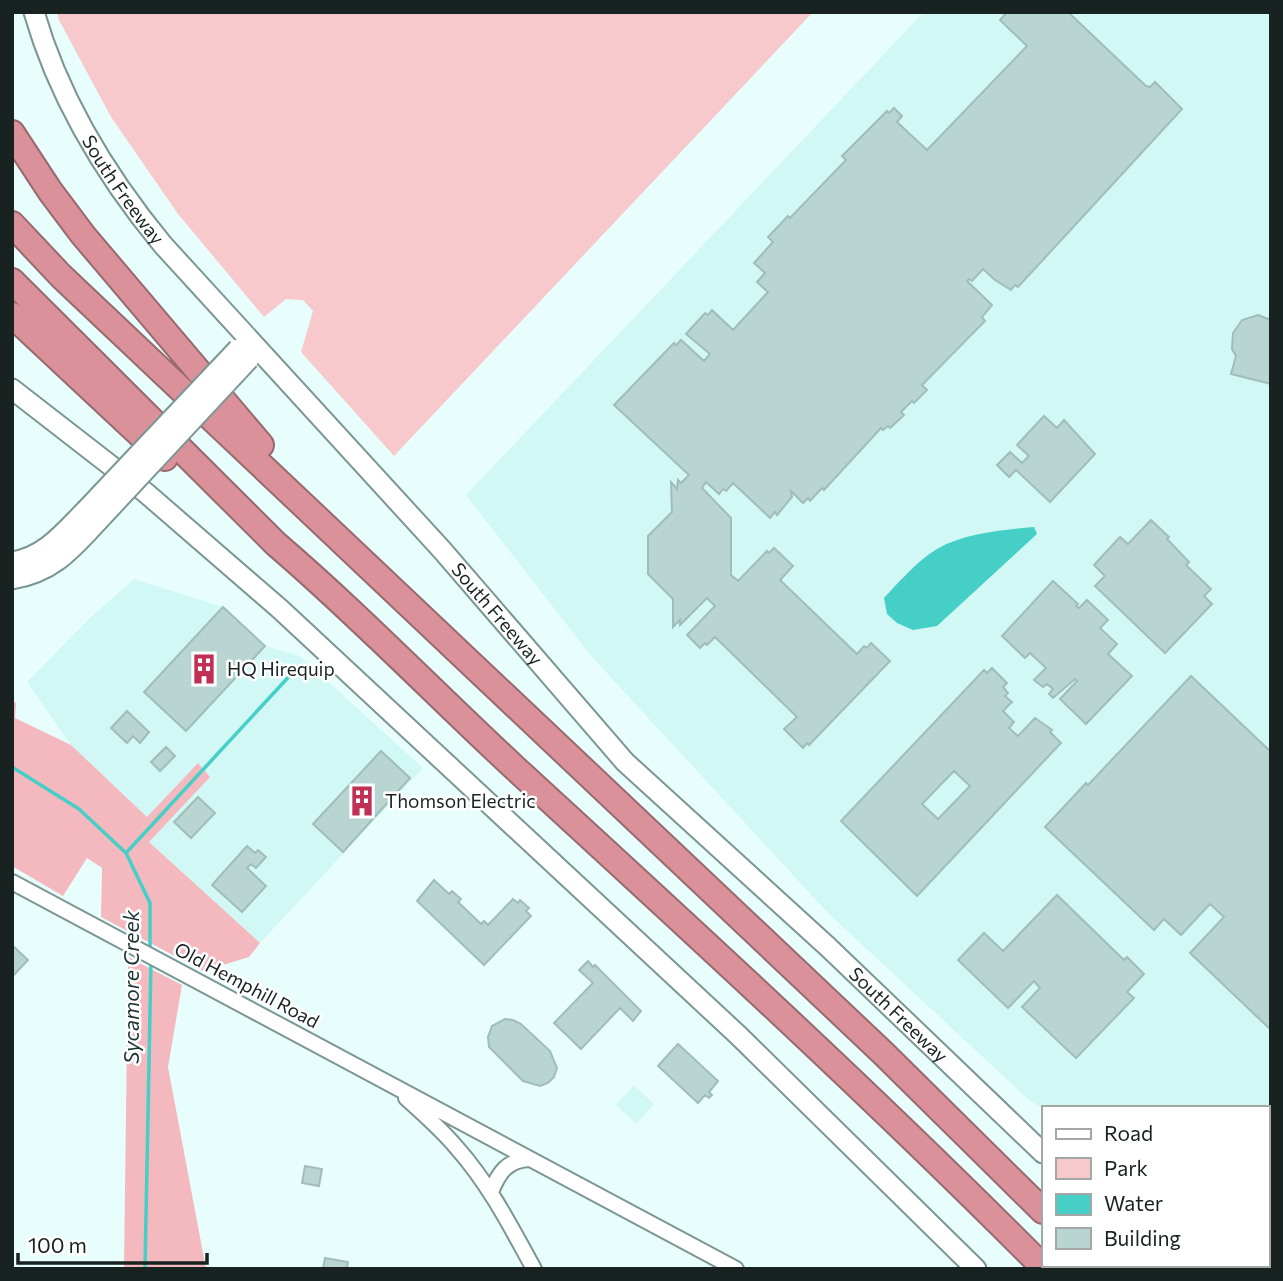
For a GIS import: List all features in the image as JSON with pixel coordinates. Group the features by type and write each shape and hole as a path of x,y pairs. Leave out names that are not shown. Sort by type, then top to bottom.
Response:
{"highway":[{"path":"12,133 65,212 272,458 287,488"},
{"path":"12,204 21,215 32,245"},
{"name":"South Freeway","path":"12,224 61,276 927,1094 1042,1209"},
{"path":"12,281 276,544 309,572 467,724 807,1036 1042,1266"},
{"path":"12,315 249,536 276,544"}],"main road":[{"name":"South Freeway","path":"34,12 44,48 70,106 105,165 155,235 249,348 442,550 625,762 828,947 1042,1152"},
{"path":"12,579 46,569 67,554 92,516 249,348"},
{"path":"12,389 146,493 280,609 740,1036 976,1269"},
{"path":"12,409 59,424"},
{"path":"12,562 28,559 44,551 92,516"}],"street":[{"name":"Old Hemphill Road","path":"12,882 736,1269"},
{"name":"Old Hemphill Road","path":"389,1083 447,1136 491,1192 534,1269"},
{"path":"491,1192 506,1165 528,1158"}],"shaded area":[{"path":"924,12 1271,12 1271,1236 1269,1106 1042,1106 1042,1108 1029,1100 828,913 592,657 466,495"},
{"path":"134,579 223,607 265,646 300,656 423,768 260,943 149,842 209,777 197,764 147,818 71,745 27,682 90,618"},
{"path":"12,700 16,703 15,718 71,745 147,817 198,763 210,777 149,842 260,943 249,957 203,971 101,917 102,868 87,858 63,896 12,866"},
{"path":"128,957 182,985 168,1067 206,1269 124,1269"},
{"path":"634,1085 654,1104 636,1124 616,1105"}],"green space":[{"path":"57,12 813,12 394,456 301,352 313,311 303,300 286,299 264,317 178,214 111,117"}],"water":[{"path":"1034,527 1037,534 937,626 913,630 897,623 887,614 884,598 916,565 937,549 972,536"}],"building":[{"path":"1007,12 1068,12 1146,86 1150,87 1155,82 1182,109 1018,287 1015,285 1011,290 983,269 972,281 967,281 992,305 982,317 985,321 922,385 927,390 901,412 904,415 890,428 881,428 824,490 822,488 810,501 808,498 803,503 791,491 792,497 777,515 775,512 770,518 733,483 719,494 706,482 702,488 731,518 731,575 738,581 767,551 769,553 774,548 793,566 780,580 857,654 871,643 890,661 809,745 807,743 803,748 784,729 797,717 715,637 700,648 687,635 715,606 707,598 680,625 680,620 673,627 673,599 648,574 648,536 672,512 671,482 677,489 678,480 681,483 689,475 614,405 674,343 676,345 681,340 704,361 710,354 686,334 705,313 708,315 712,310 733,330 768,292 757,282 765,273 754,263 773,242 768,237 846,160 842,156 887,111 889,113 894,108 902,116 897,122 927,150 1027,46 1000,20"},
{"path":"1258,315 1271,320 1271,384 1231,374 1236,356 1232,349 1233,333 1242,320"},
{"path":"1044,416 1057,428 1064,420 1095,454 1050,502 1016,470 1009,477 997,465 1010,452 1022,463 1029,456 1017,445"},
{"path":"1151,520 1189,562 1186,565 1211,589 1204,596 1212,604 1165,653 1095,586 1105,576 1094,565 1120,537 1128,544"},
{"path":"1053,581 1078,604 1076,606 1079,608 1087,600 1108,620 1100,628 1117,644 1108,654 1132,676 1086,724 1060,699 1077,681 1075,679 1053,698 1049,694 1053,689 1047,684 1043,687 1034,680 1046,668 1030,653 1025,658 1002,636"},
{"name":"HQ Hirequip","path":"223,607 265,646 186,731 144,692"},
{"path":"992,668 1007,683 1003,687 1008,693 1005,696 1012,702 1003,711 1014,722 1009,728 1018,736 1035,718 1052,730 1050,732 1061,743 917,896 841,821 984,670 987,673","holes":["954,771 970,786 938,819 922,804"]},
{"path":"1191,676 1271,752 1271,1030 1190,953 1224,917 1210,904 1181,935 1164,919 1154,930 1045,827"},
{"path":"127,711 149,732 140,743 133,736 127,743 111,728"},
{"path":"166,747 175,756 160,771 151,762"},
{"name":"Thomson Electric","path":"381,751 410,778 343,852 313,824"},
{"path":"198,797 215,813 191,838 174,822"},
{"path":"247,846 266,857 256,868 251,864 247,868 266,886 242,912 212,885"},
{"path":"434,880 449,894 452,891 461,899 458,902 481,924 484,921 488,925 513,899 518,903 520,900 529,908 526,911 531,916 484,965 417,901"},
{"path":"1057,895 1124,960 1127,957 1144,974 1127,992 1134,998 1076,1058 1022,1007 1040,988 1034,981 1008,1008 958,960 984,933 1003,951"},
{"path":"12,945 28,960 12,977"},
{"path":"588,961 641,1011 633,1021 620,1008 581,1049 554,1023 593,983 579,970"},
{"path":"505,1019 521,1024 550,1051 557,1068 548,1083 540,1086 523,1081 489,1047 488,1037 492,1026"},
{"path":"678,1044 718,1081 709,1092 712,1095 709,1098 705,1095 698,1103 658,1066"},
{"path":"305,1166 322,1169 319,1186 302,1183"},
{"path":"325,1258 348,1262 347,1269 323,1268"}],"waterway":[{"path":"126,853 295,670"},
{"name":"Sycamore Creek","path":"12,767 79,809 126,853 150,903 150,952"},
{"name":"Sycamore Creek","path":"145,1269 151,959"}],"place":[{"name":"HQ Hirequip","path":"204,669"},
{"name":"Thomson Electric","path":"362,801"}]}
